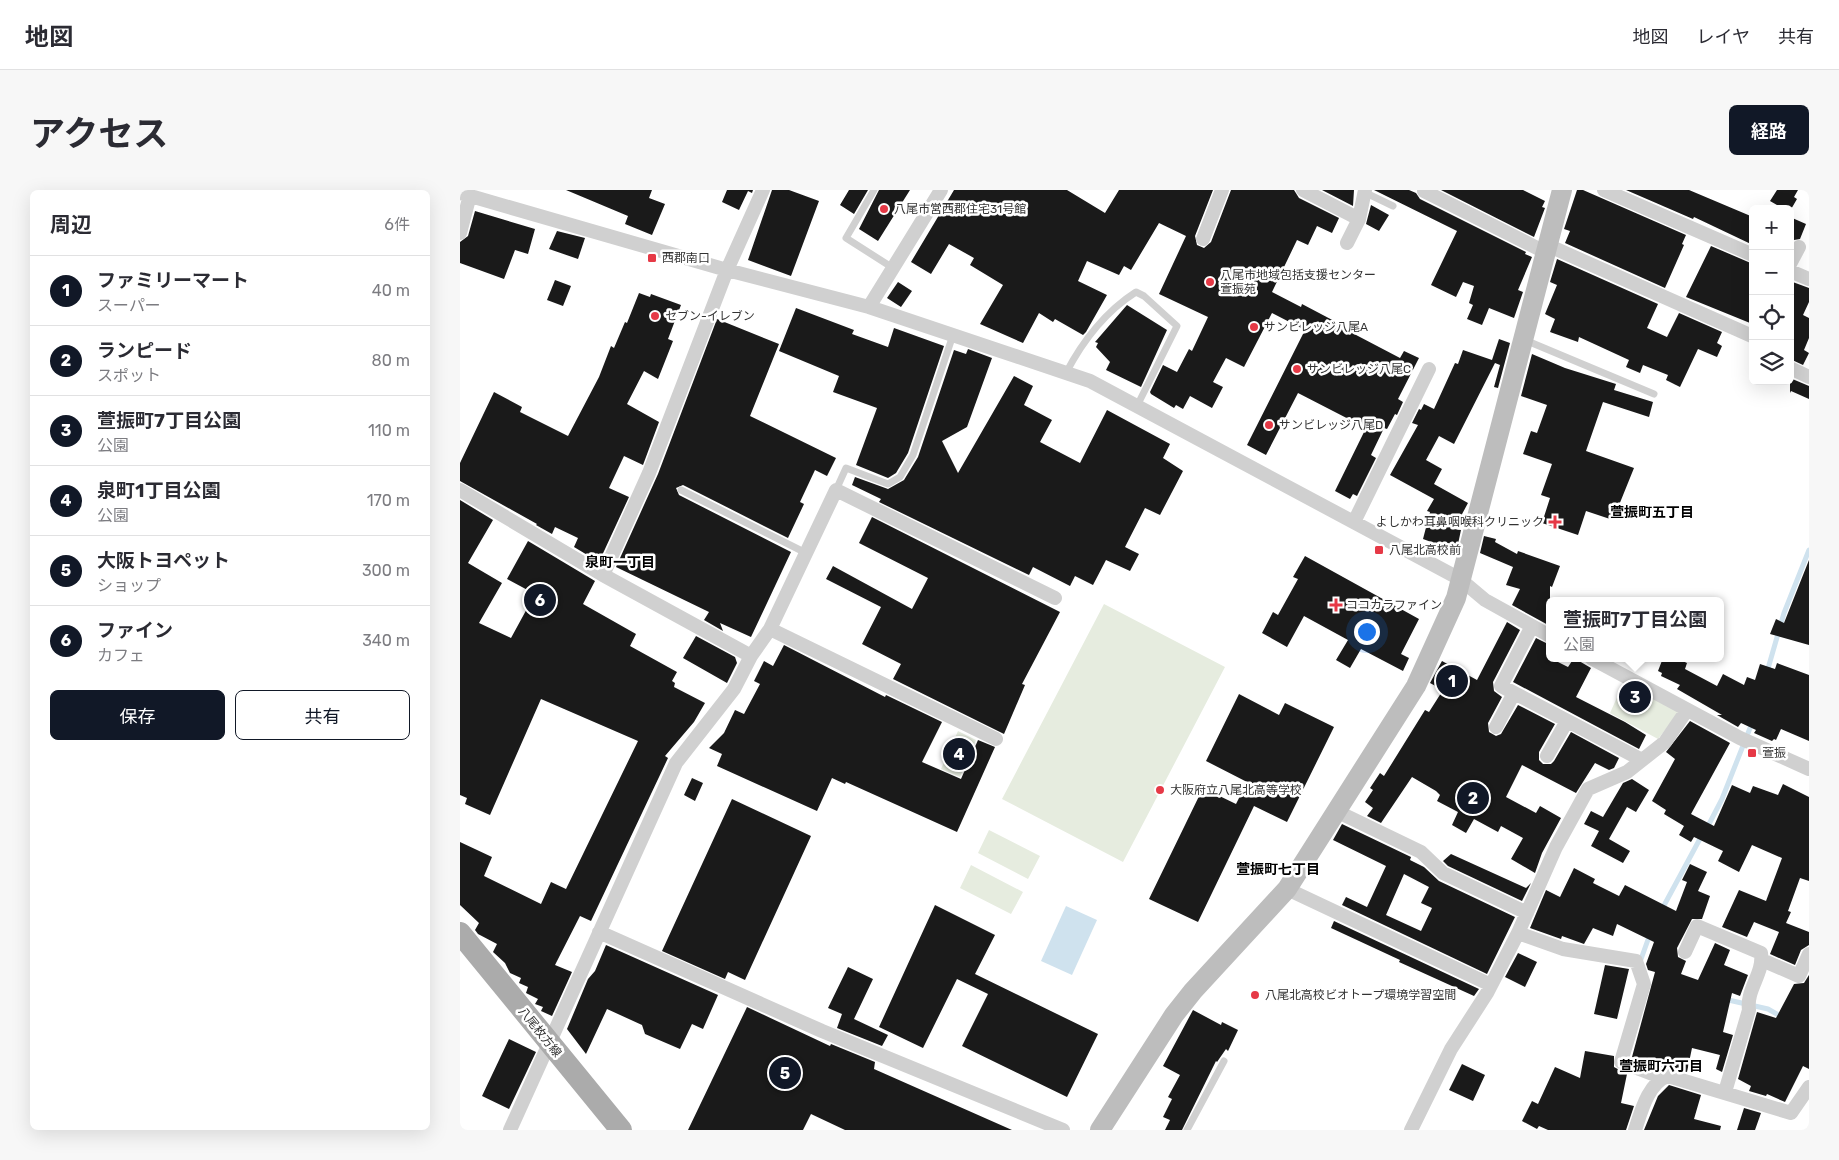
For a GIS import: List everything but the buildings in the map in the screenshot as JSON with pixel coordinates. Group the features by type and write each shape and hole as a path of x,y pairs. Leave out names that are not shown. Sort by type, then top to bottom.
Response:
{"main road":[{"name":"八尾枚方線","path":"460,933 621,1130"}],"street":[{"path":"603,574 649,473 727,270 763,190"},
{"path":"869,307 941,190"},
{"path":"1203,239 1222,190"},
{"path":"1303,190 1358,218"},
{"path":"1100,1130 1174,1015 1193,990 1287,889 1416,686 1456,598 1562,190"},
{"path":"1604,190 1749,253"},
{"path":"1347,243 1358,218 1365,191"},
{"path":"1424,191 1546,249 1749,335"},
{"path":"460,233 465,194 727,270 869,307 1090,381 1460,579 1485,600 1546,634"},
{"path":"1794,256 1799,247"},
{"path":"1794,273 1809,279"},
{"path":"1354,522 1380,454 1407,398 1430,369"},
{"path":"1794,370 1809,377"},
{"path":"460,490 603,574 751,656"},
{"path":"510,1130 676,763 734,689 751,656 770,629 836,490 1055,598"},
{"path":"1532,626 1501,686 1642,760"},
{"path":"770,629 996,739"},
{"path":"1603,662 1745,741 1809,769"},
{"path":"1496,727 1514,693"},
{"path":"1411,1130 1451,1049 1491,985 1518,933 1556,847 1588,789 1627,772 1666,742 1687,710"},
{"path":"1547,756 1567,721"},
{"path":"1336,811 1421,852 1443,873 1527,913"},
{"path":"1287,889 1491,985"},
{"path":"1686,952 1697,926 1761,953 1762,967 1748,999 1749,1010 1725,1092"},
{"path":"599,932 822,1031 1062,1130"},
{"path":"1518,933 1564,950 1636,961 1644,984 1621,1062 1663,1078"},
{"path":"1762,960 1799,976 1809,954"},
{"path":"1635,1130 1643,1105 1660,1080 1668,1076 1791,1113 1809,1087"}],"lane":[{"path":"874,190 846,238 893,268"},
{"path":"1365,191 1393,206"},
{"path":"1066,373 1075,355 1102,321 1126,298 1136,292 1144,296 1177,326 1137,406"},
{"path":"836,490 846,468 888,484 900,477 913,455 953,335"},
{"path":"1522,339 1654,394"},
{"path":"682,490 806,553"},
{"path":"1187,1130 1224,1061"}],"shaded area":[{"path":"1104,604 1225,667 1123,862 1002,799"},
{"path":"1624,682 1680,711 1658,739 1610,713"},
{"path":"958,731 976,740 960,777 941,769"},
{"path":"989,830 1040,856 1028,879 978,853"},
{"path":"971,865 1023,892 1011,914 960,888"}],"water":[{"path":"1066,906 1097,920 1072,975 1041,961"}],"waterway":[{"path":"1767,672 1784,613 1809,550"},
{"path":"1707,828 1722,799 1752,723"},
{"path":"1661,911 1702,835"},
{"path":"1640,962 1650,934"},
{"path":"1724,999 1768,1009 1782,1017"}],"place":[{"name":"八尾市営西郡住宅31号館","path":"884,209"},
{"name":"西郡南口","path":"652,258"},
{"name":"八尾市地域包括支援センター 萱振苑","path":"1210,282"},
{"name":"セブン-イレブン","path":"655,316"},
{"name":"サンビレッジ八尾A","path":"1254,327"},
{"name":"サンビレッジ八尾C","path":"1297,369"},
{"name":"サンビレッジ八尾D","path":"1269,425"},
{"name":"よしかわ耳鼻咽喉科クリニック","path":"1555,522"},
{"name":"八尾北高校前","path":"1379,550"},
{"name":"ファイン","path":"540,600"},
{"name":"ココカラファイン","path":"1336,605"},
{"name":"ファミリーマート","path":"1452,681"},
{"name":"萱振町7丁目公園","path":"1635,697"},
{"name":"萱振","path":"1752,753"},
{"name":"泉町1丁目公園","path":"959,754"},
{"name":"大阪府立八尾北高等学校","path":"1160,790"},
{"name":"ランピード","path":"1473,798"},
{"name":"八尾北高校ビオトープ環境学習空間","path":"1255,995"},
{"name":"大阪トヨペット","path":"785,1073"}],"district":[{"name":"萱振町五丁目","path":"1652,512"},
{"name":"泉町一丁目","path":"620,562"},
{"name":"萱振町七丁目","path":"1278,869"},
{"name":"萱振町六丁目","path":"1661,1066"}]}
